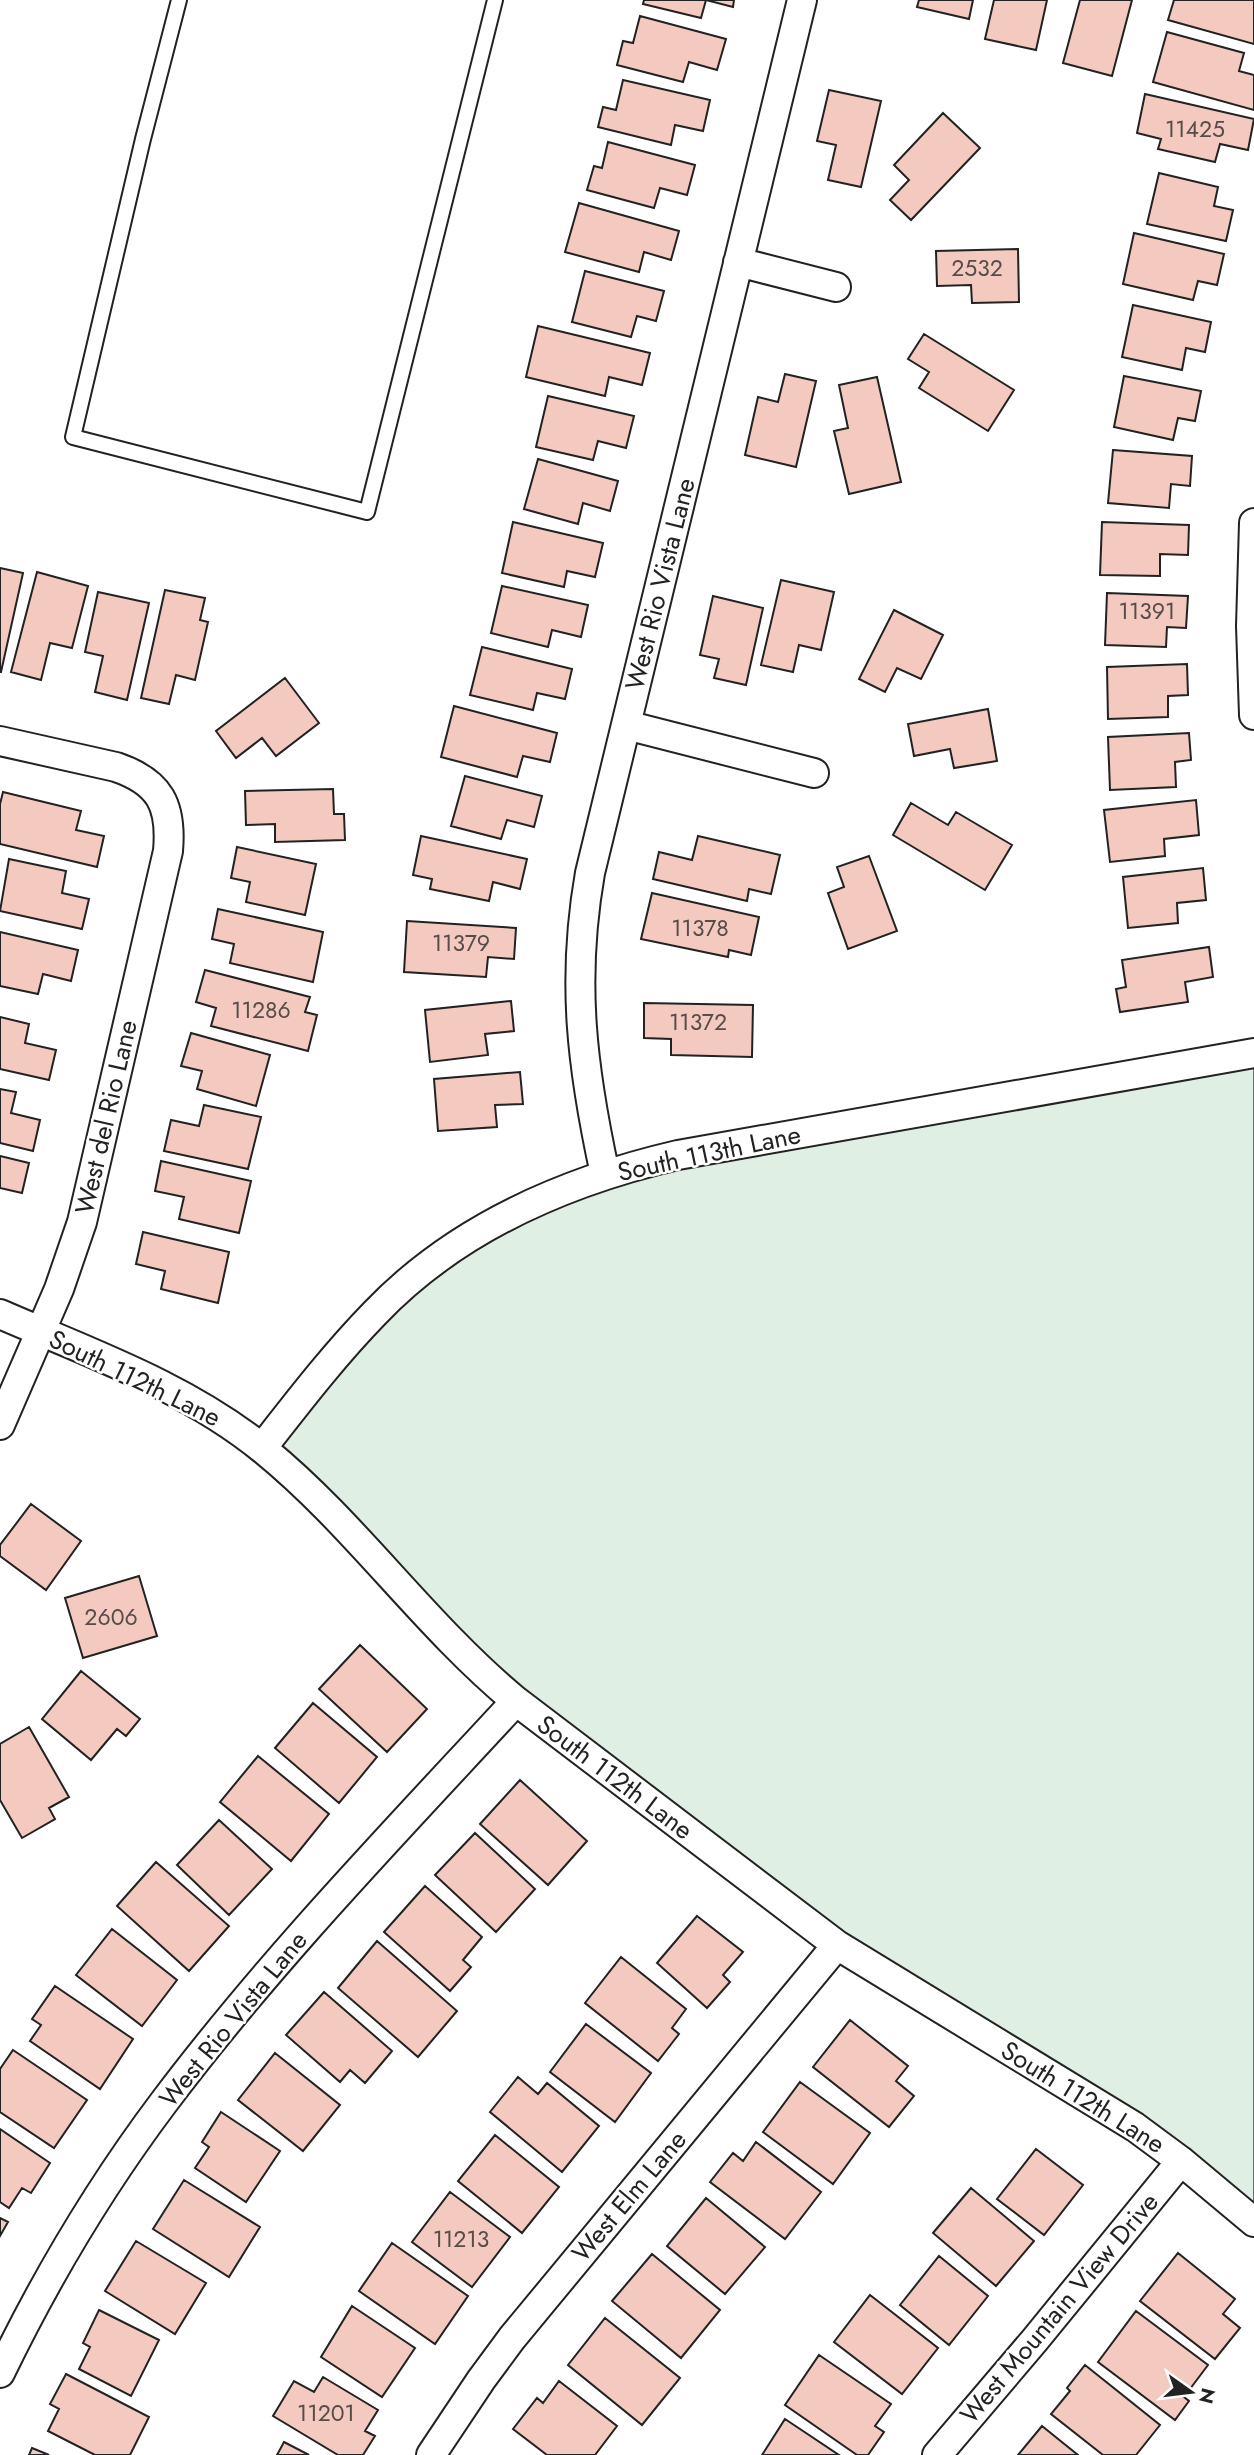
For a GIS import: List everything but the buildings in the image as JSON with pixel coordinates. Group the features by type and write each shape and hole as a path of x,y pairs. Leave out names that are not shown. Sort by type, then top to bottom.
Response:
{"street":[{"name":"West Rio Vista Lane","path":"606,1174 584,1061 579,984 580,944 590,873 802,0"},
{"path":"738,262 836,287"},
{"path":"1254,523 1251,626 1254,715"},
{"path":"626,725 814,773"},
{"name":"West del Rio Lane","path":"0,741 125,770 150,784 161,798 168,816 168,851 85,1212 70,1259 0,1425"},
{"name":"South 113th Lane","path":"262,1448 319,1376 376,1311 437,1259 507,1215 542,1198 606,1174 678,1155 1254,1053"},
{"name":"South 112th Lane","path":"0,1314 164,1386 232,1425 315,1496 469,1660 516,1701 837,1945 1136,2127 1254,2222"},
{"name":"West Rio Vista Lane","path":"0,2373 47,2280 122,2161 163,2104 237,2009 292,1945 516,1701"},
{"name":"West Elm Lane","path":"431,2455 520,2328 837,1945"},
{"name":"West Mountain View Drive","path":"937,2455 1181,2161"}],"lane":[{"path":"179,0 143,139 73,437 367,512 495,0"}],"green space":[{"path":"1254,1053 1254,2222 873,1967 516,1701 262,1448 376,1311 573,1185"}]}
